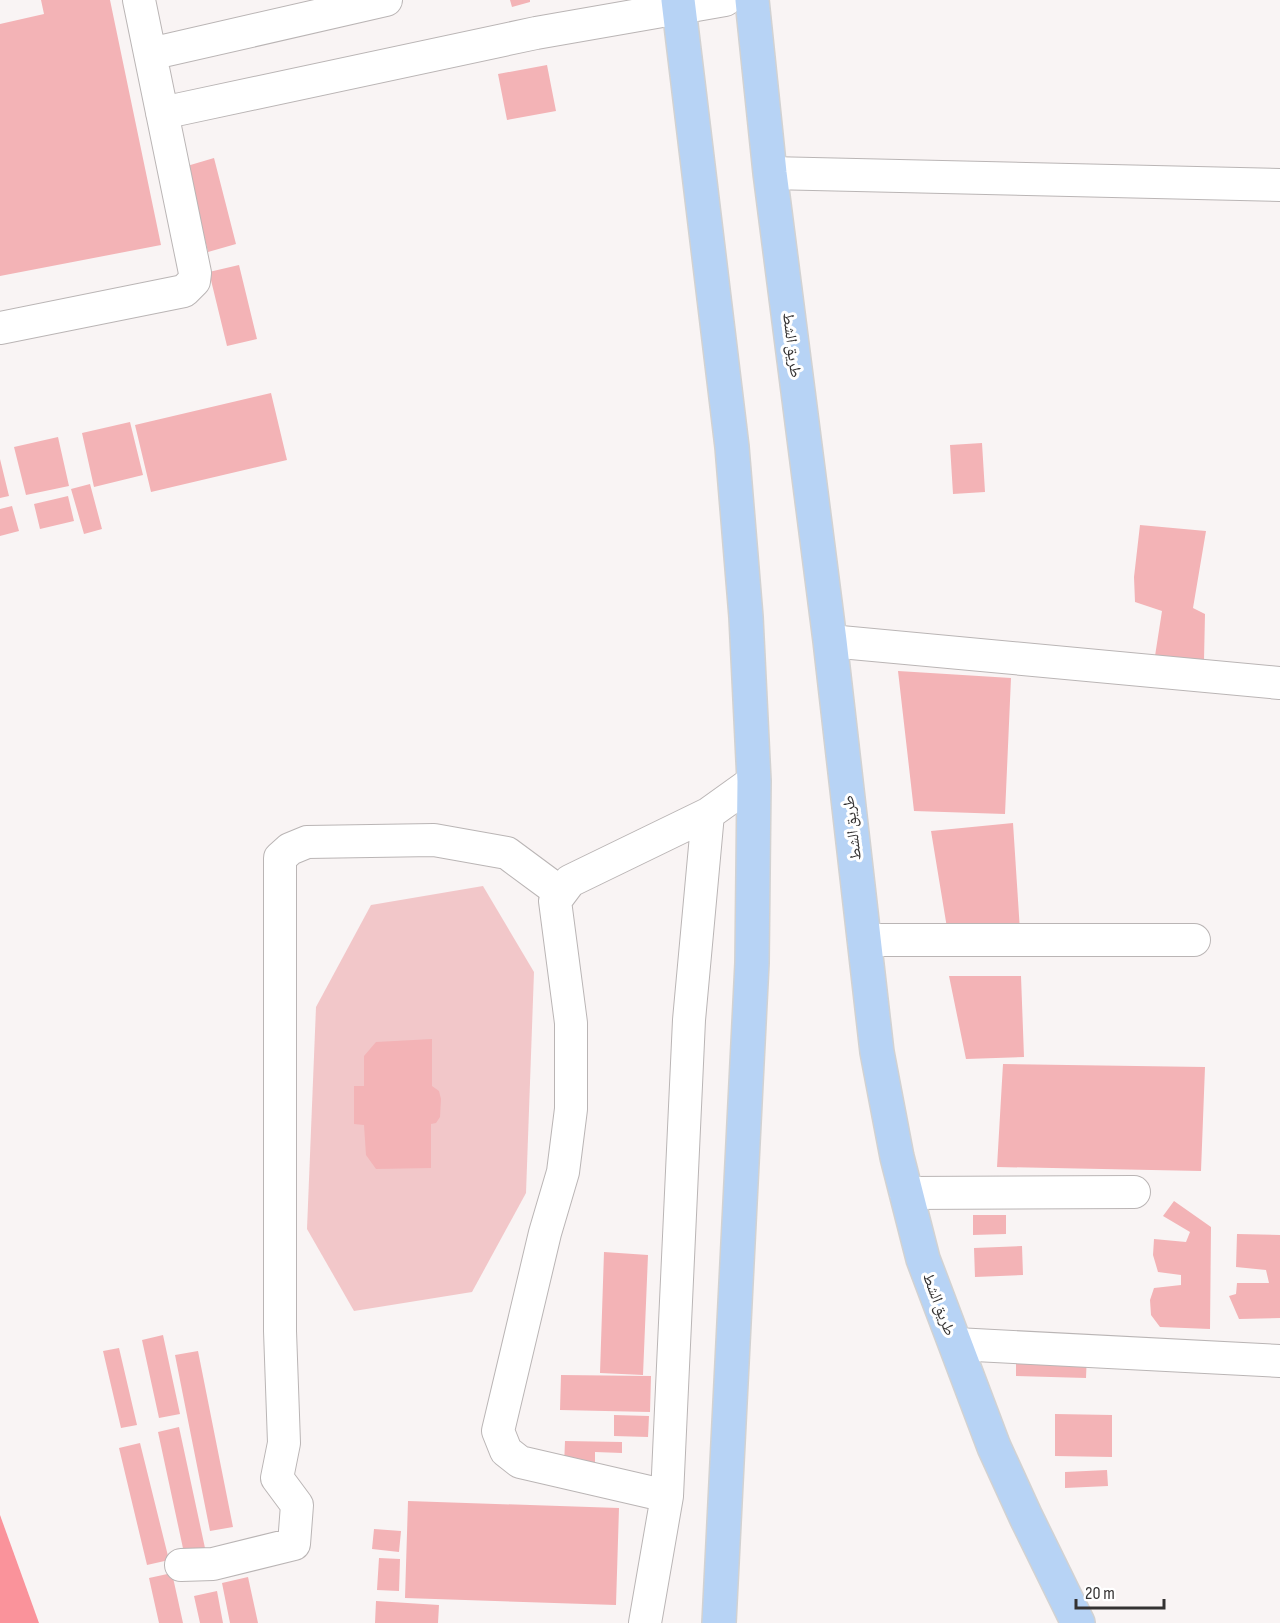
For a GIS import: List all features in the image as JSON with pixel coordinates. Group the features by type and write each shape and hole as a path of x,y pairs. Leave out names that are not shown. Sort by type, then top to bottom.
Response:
{"highway":[{"name":"طريق الشط","path":"752,0 770,173 830,641 877,1052 897,1157 923,1259 994,1447 1078,1623"},
{"path":"678,4 732,447 746,617 754,781 752,963 720,1623"}],"street":[{"path":"0,328 184,291 190,287 195,273 139,0"},
{"path":"150,54 386,0"},
{"path":"162,113 678,4 726,0"},
{"path":"770,173 1280,185"},
{"path":"830,641 1280,683"},
{"path":"667,1497 520,1462 506,1451 498,1431 546,1233 564,1172 571,1109 571,1023 555,901 570,881 708,814 754,781"},
{"path":"645,1623 667,1497 689,1020 708,814"},
{"path":"181,1565 213,1564 294,1544 297,1505 278,1478 284,1443 280,1331 280,858 290,849 307,842 434,840 507,852 561,892"},
{"path":"864,940 1194,940"},
{"path":"906,1193 1134,1192"},
{"path":"956,1344 1280,1361"}],"shaded area":[{"path":"483,886 534,972 526,1193 472,1292 354,1311 307,1229 316,1007 371,905"},
{"path":"0,1515 39,1623 0,1623"}],"building":[{"path":"41,0 110,0 161,245 0,276 0,24 44,14"},
{"path":"510,0 530,0 530,2 512,7"},
{"path":"547,65 556,111 507,120 498,74"},
{"path":"214,158 236,244 208,252 187,166"},
{"path":"239,265 257,339 227,346 209,272"},
{"path":"271,393 287,460 151,492 135,425"},
{"path":"130,422 143,475 94,487 82,433"},
{"path":"58,437 69,486 26,495 14,447"},
{"path":"982,443 985,492 953,494 950,445"},
{"path":"0,459 9,496 0,498"},
{"path":"90,484 102,529 84,534 71,489"},
{"path":"68,496 74,521 40,529 34,504"},
{"path":"12,506 19,531 0,536 0,509"},
{"path":"1140,525 1206,531 1193,608 1205,614 1204,660 1155,656 1162,611 1135,602 1134,577"},
{"path":"898,671 1011,678 1005,814 914,811"},
{"path":"1013,823 1020,931 948,934 931,831"},
{"path":"949,976 1021,976 1024,1057 966,1059"},
{"path":"432,1039 432,1086 439,1091 441,1099 440,1117 436,1123 431,1124 431,1168 376,1169 366,1155 364,1125 354,1124 354,1086 364,1086 364,1056 376,1042"},
{"path":"1003,1064 1205,1067 1201,1171 997,1167"},
{"path":"1174,1201 1211,1227 1210,1329 1160,1327 1151,1315 1150,1300 1154,1288 1181,1285 1181,1275 1158,1272 1153,1255 1154,1239 1186,1242 1190,1232 1163,1216"},
{"path":"973,1215 1006,1215 1006,1234 973,1235"},
{"path":"1237,1234 1280,1235 1280,1318 1239,1319 1229,1296 1236,1294 1237,1283 1269,1283 1266,1270 1236,1267"},
{"path":"1022,1246 1023,1275 975,1277 974,1248"},
{"path":"604,1252 648,1255 643,1375 600,1373"},
{"path":"163,1335 180,1414 159,1418 142,1340"},
{"path":"119,1348 137,1425 121,1428 103,1351"},
{"path":"198,1351 233,1527 210,1531 175,1355"},
{"path":"1016,1351 1087,1353 1086,1378 1016,1376"},
{"path":"561,1375 651,1376 650,1412 560,1410"},
{"path":"1055,1414 1112,1415 1112,1457 1055,1456"},
{"path":"614,1415 649,1416 648,1437 614,1436"},
{"path":"179,1427 205,1548 184,1553 158,1432"},
{"path":"565,1441 622,1442 622,1453 595,1452 595,1466 564,1466"},
{"path":"140,1443 169,1560 147,1565 119,1448"},
{"path":"1107,1470 1108,1486 1065,1488 1065,1472"},
{"path":"408,1501 619,1508 616,1605 405,1598"},
{"path":"374,1529 401,1531 399,1552 372,1549"},
{"path":"379,1558 400,1559 399,1591 377,1590"},
{"path":"172,1573 183,1623 159,1623 149,1578"},
{"path":"248,1577 258,1623 230,1623 222,1583"},
{"path":"217,1591 223,1623 200,1623 194,1596"},
{"path":"376,1601 439,1605 438,1623 375,1623"}]}
